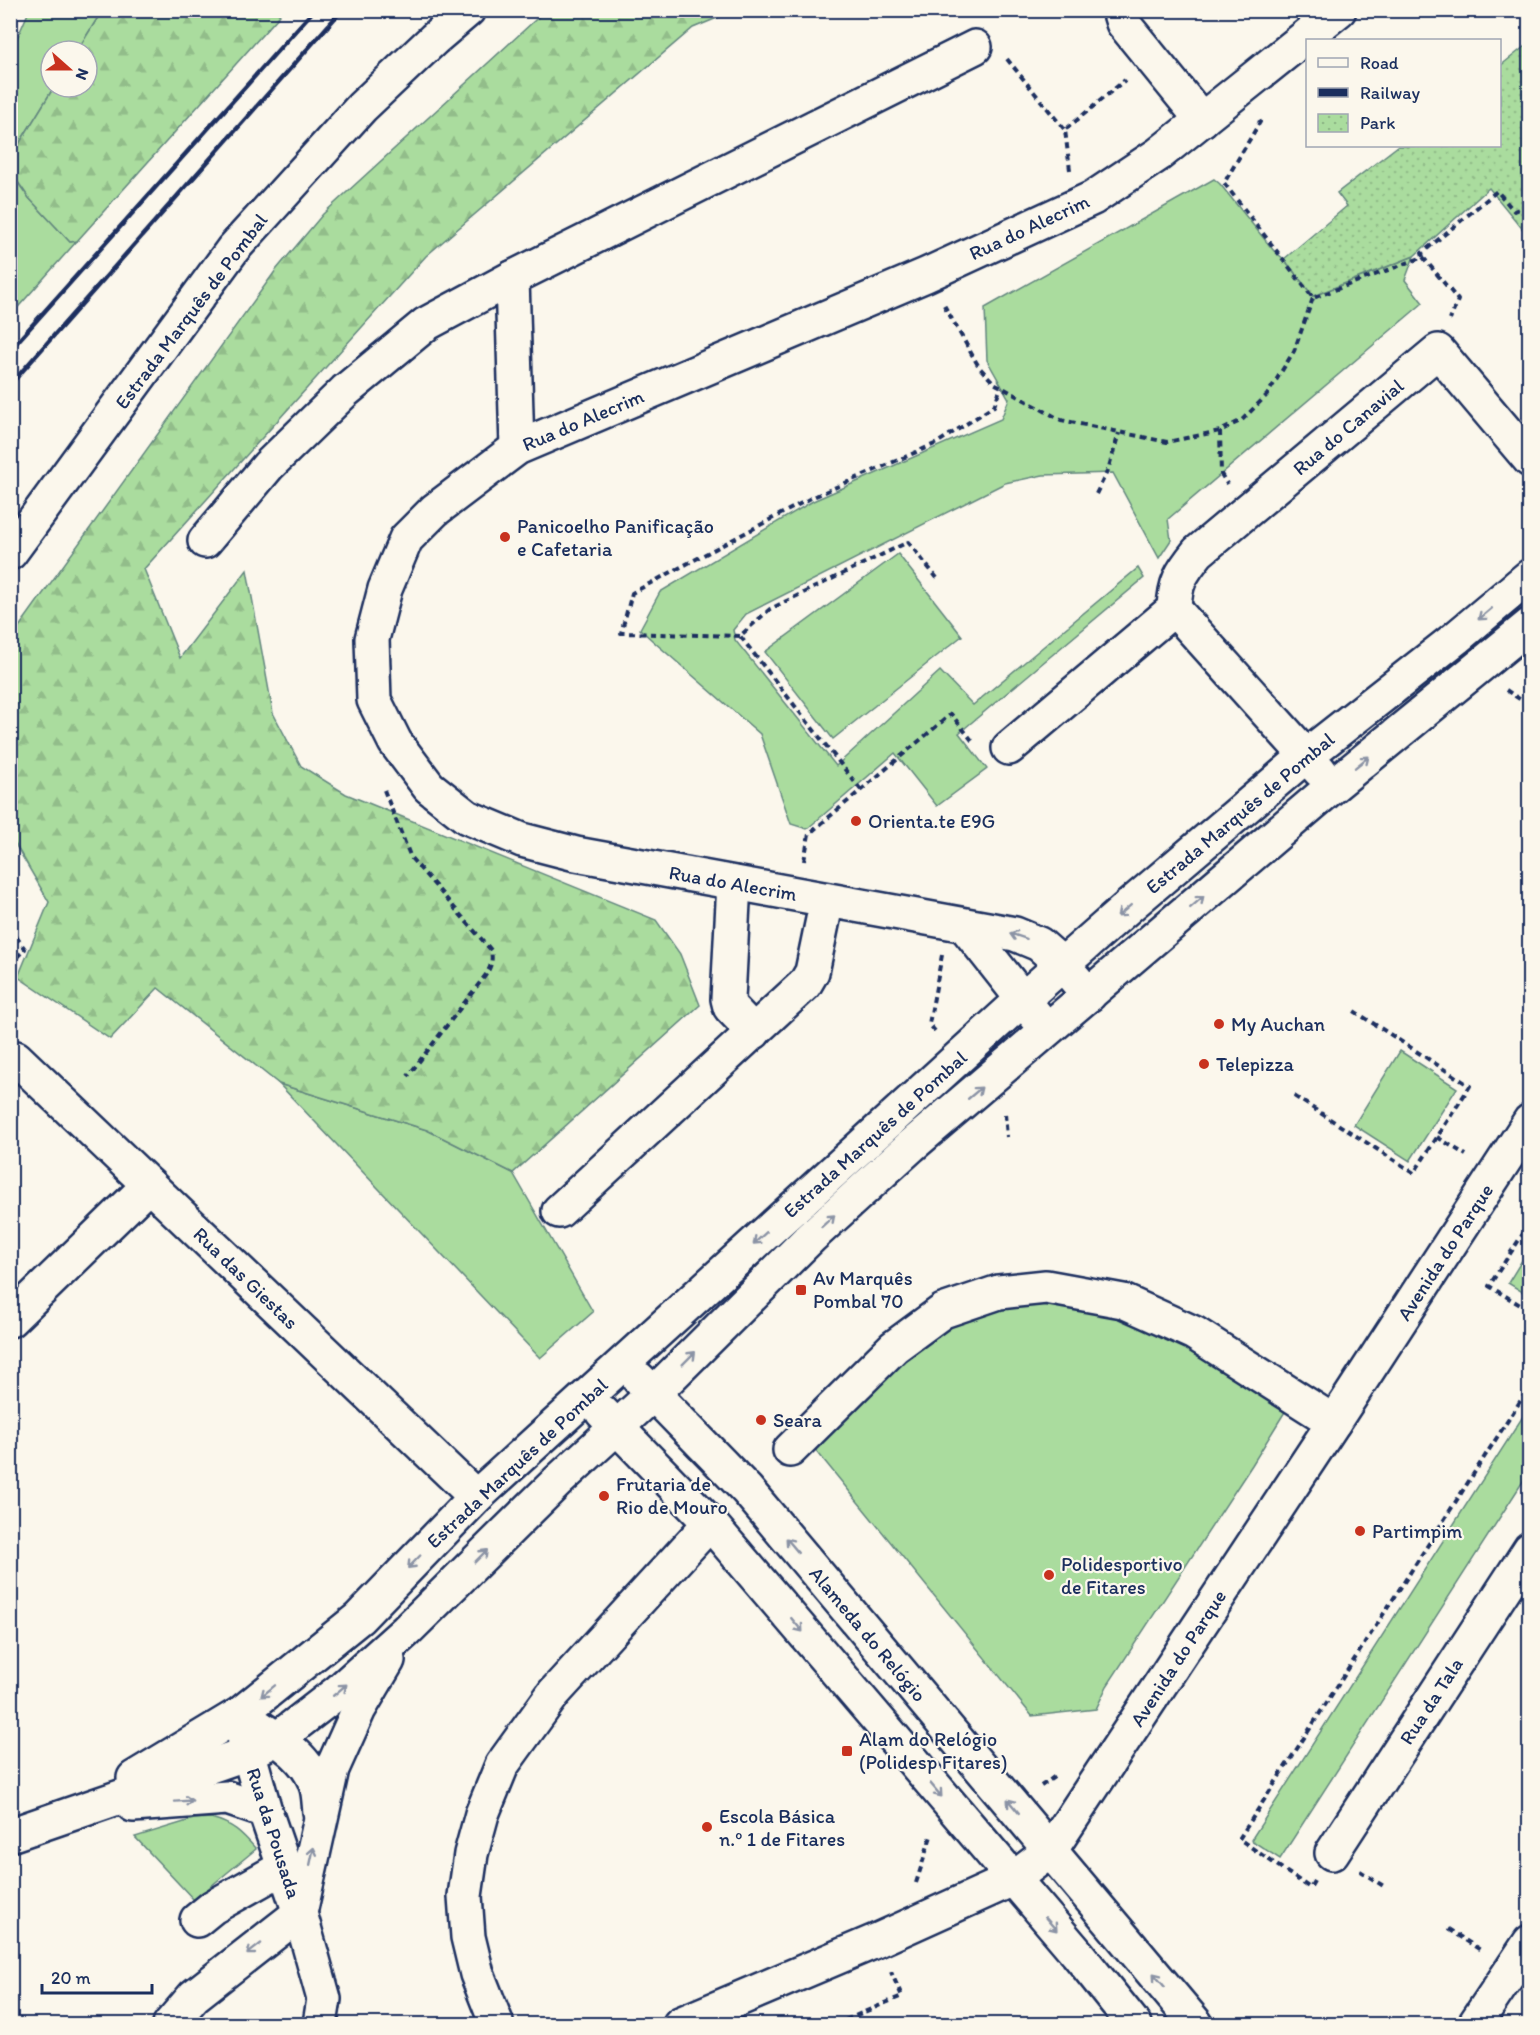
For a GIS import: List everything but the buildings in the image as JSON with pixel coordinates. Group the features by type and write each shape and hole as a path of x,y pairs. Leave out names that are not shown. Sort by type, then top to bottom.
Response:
{"street":[{"name":"Estrada Marquês de Pombal","path":"10,553 232,249 362,107 468,10"},
{"path":"1119,10 1123,23 1202,120"},
{"name":"Rua do Alecrim","path":"1089,995 1063,965 1039,944 1015,934 576,854 522,840 467,817 429,788 394,742 374,700 372,639 386,589 405,539 435,510 518,448 926,276 1093,198 1159,154 1339,10"},
{"path":"205,541 268,466 345,391 426,324 512,278 991,52"},
{"path":"512,278 518,448"},
{"path":"1438,351 1530,460"},
{"name":"Rua do Canavial","path":"1174,609 1175,590 1181,573 1198,552 1438,351"},
{"name":"Estrada Marquês de Pombal","path":"83,1808 240,1714 359,1618 476,1497 1022,1000 1307,755 1456,638 1530,576"},
{"path":"1010,748 1174,609 1333,786"},
{"name":"Estrada Marquês de Pombal","path":"10,1835 248,1753 277,1739 339,1691 406,1630 558,1481 653,1394 810,1237 911,1146 1333,786 1530,625"},
{"path":"734,883 728,999 730,1007 754,1032"},
{"path":"559,1211 805,984 812,972 827,900"},
{"path":"965,926 1048,1030"},
{"name":"Rua das Giestas","path":"13,1061 149,1185 476,1497"},
{"name":"Avenida do Parque","path":"680,2025 1013,1879 1050,1851 1530,1121"},
{"path":"10,1320 149,1185"},
{"path":"790,1450 894,1347 943,1311 999,1292 1046,1287 1123,1302 1194,1333 1334,1422"},
{"name":"Alameda do Relógio","path":"623,1362 747,1490 1197,2025"},
{"path":"587,1397 710,1523 1077,1953 1134,2025"},
{"path":"496,2022 474,1965 468,1937 465,1896 471,1854 482,1814 502,1765 554,1693 710,1523"},
{"name":"Rua da Tala","path":"1332,1853 1530,1549"},
{"name":"Rua da Pousada","path":"170,2025 194,1996 300,1913 332,1769 359,1709 406,1630"},
{"path":"240,1714 248,1753"},
{"name":"Rua da Pousada","path":"240,1714 277,1739 307,1766 317,1787 320,1817"},
{"name":"Rua da Pousada","path":"248,1753 300,1913 324,1999 320,2025"},
{"name":"Estrada Marquês de Pombal","path":"83,1808 227,1798 265,1811"},
{"path":"197,1920 213,1907 284,1867"},
{"path":"1475,2025 1530,1941"}],"path":[{"path":"991,52 1065,130 1075,206"},
{"path":"1065,130 1128,78"},
{"path":"1236,92 1260,122 1224,183 1313,298"},
{"path":"1438,351 1458,300 1422,253 1497,191 1514,211 1530,204"},
{"path":"926,276 979,367 994,383 1061,420 1167,442 1220,431 1242,420 1267,395 1294,351 1313,298 1423,257"},
{"path":"937,578 908,542 770,609 740,636 621,633 632,593 811,498 937,443 994,406 1001,387"},
{"path":"1220,431 1221,474 1245,513"},
{"path":"1096,494 1108,470 1119,433"},
{"path":"740,636 861,790"},
{"path":"809,834 951,714 991,764 1010,748"},
{"path":"394,742 381,768 379,778 411,858 490,950 492,958 491,967 485,976 408,1076"},
{"path":"10,928 24,949 10,964"},
{"path":"1294,1096 1414,1173 1470,1086 1351,1009"},
{"path":"1530,1223 1489,1286 1530,1311"},
{"path":"1310,1888 1239,1839 1530,1386"}],"green space":[{"path":"29,11 102,11 84,39 39,39 39,99 47,99 11,157 11,52"},
{"path":"102,11 276,11 280,15 77,241 70,242 29,198 11,172 11,157 47,99 99,99 99,39 84,39"},
{"path":"545,11 734,11 693,28 426,256 144,569 180,658 247,570 273,713 301,766 346,794 656,920 680,954 700,1005 513,1173 427,1130 279,1084 158,988 110,1039 18,977 49,902 11,837 11,638 276,270 323,214"},
{"path":"1529,43 1529,237 1489,188 1414,256 1313,296 1284,259 1347,206 1337,193 1397,147 1501,147 1501,65"},
{"path":"10,172 29,198 70,242 77,241 11,315"},
{"path":"1214,179 1313,296 1414,256 1405,280 1423,303 1168,519 1171,540 1159,558 1113,473 1043,475 1005,483 746,614 733,630 735,640 836,766 940,671 973,705 1138,568 1144,578 959,733 987,769 937,806 895,753 807,829 791,824 760,734 640,629 660,592 813,501 1001,419 1009,399 987,360 985,308"},
{"path":"898,554 962,636 833,739 765,652"},
{"path":"1400,1051 1457,1088 1410,1161 1354,1125"},
{"path":"279,1084 427,1130 513,1173 593,1312 540,1358"},
{"path":"1529,1249 1529,1296 1508,1283"},
{"name":"Polidesportivo de Fitares","path":"1060,1300 1146,1323 1291,1402 1107,1686 1096,1709 1032,1716 810,1443 921,1335 1005,1301"},
{"path":"1529,1407 1529,1472 1280,1859 1251,1840"},
{"path":"211,1818 236,1829 256,1849 194,1900 135,1837 194,1819"}],"railway":[{"path":"10,350 314,10"},
{"path":"10,385 342,10"}],"place":[{"name":"Panicoelho Panificação e Cafetaria","path":"505,537"},
{"name":"Orienta.te E9G","path":"856,821"},
{"name":"My Auchan","path":"1219,1024"},
{"name":"Telepizza","path":"1204,1064"},
{"name":"Av Marquês Pombal 70","path":"801,1290"},
{"name":"Seara","path":"761,1420"},
{"name":"Frutaria de Rio de Mouro","path":"604,1496"},
{"name":"Partimpim","path":"1360,1531"},
{"name":"Polidesportivo de Fitares","path":"1049,1575"},
{"name":"Alam do Relógio (Polidesp Fitares)","path":"847,1751"},
{"name":"Escola Básica n.º 1 de Fitares","path":"707,1827"}]}
